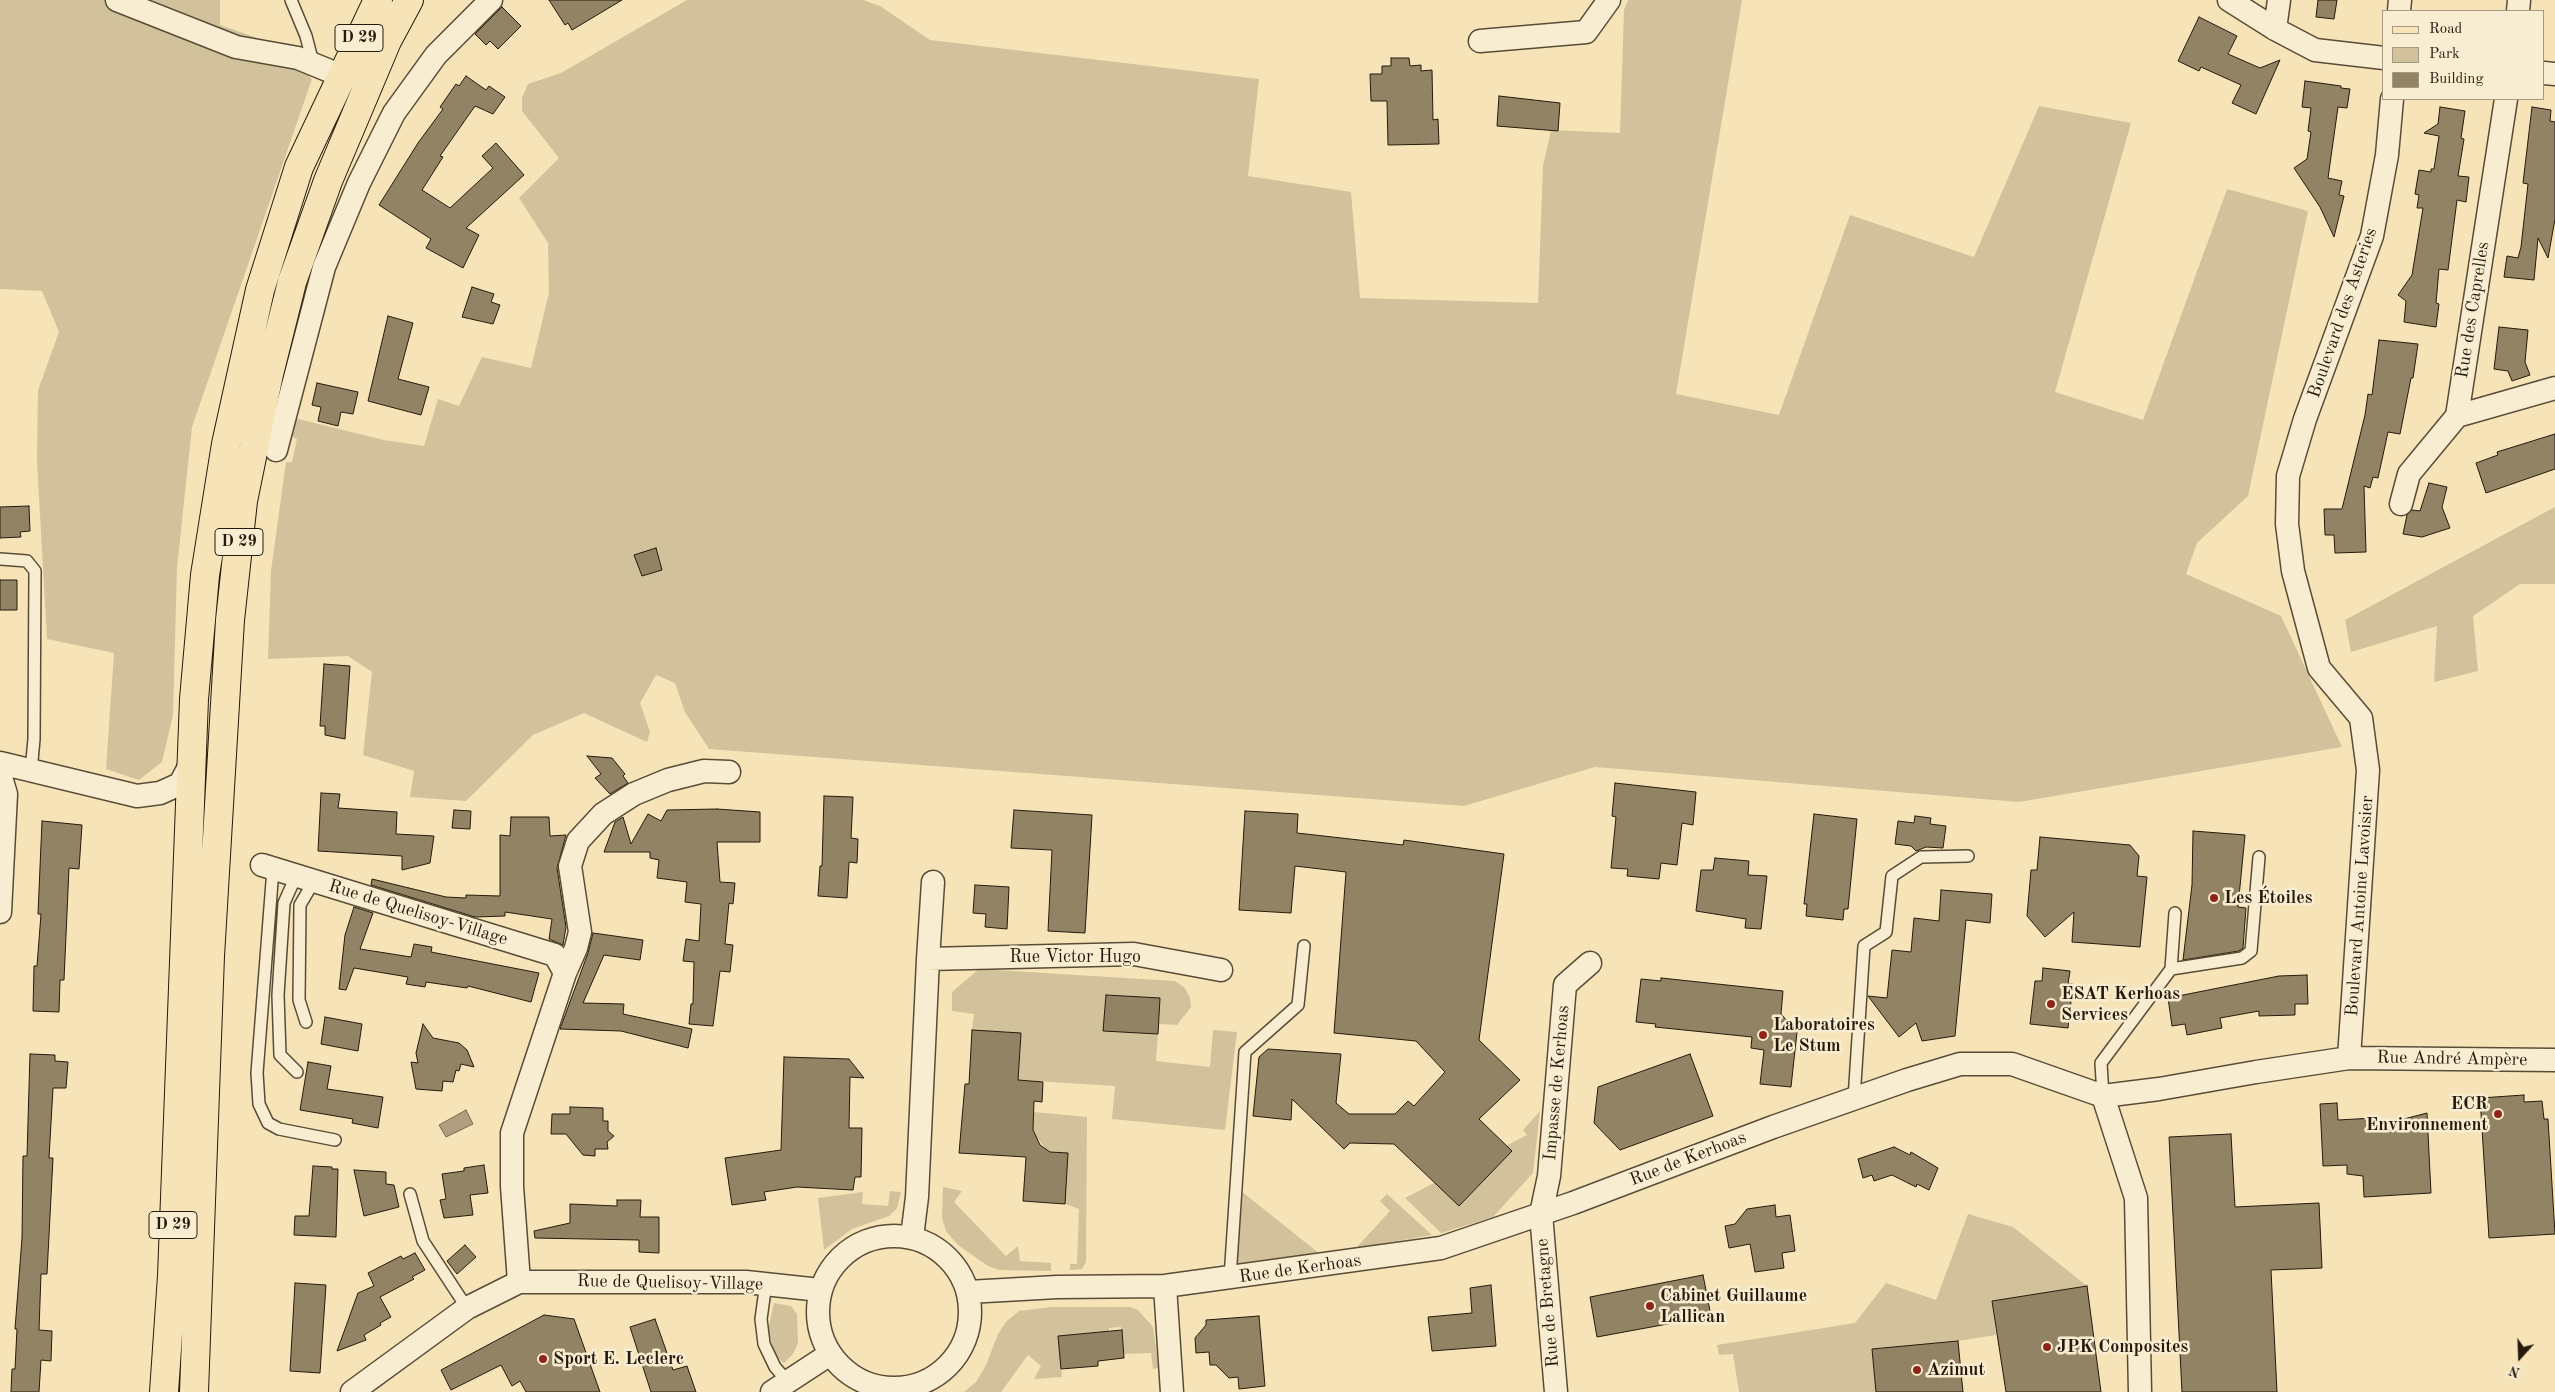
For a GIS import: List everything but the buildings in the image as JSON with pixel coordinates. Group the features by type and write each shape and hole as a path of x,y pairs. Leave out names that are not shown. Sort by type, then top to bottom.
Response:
{"main road":[{"name":"D 29","path":"164,1392 172,1276 178,1058 194,699 205,575 226,444 260,290 299,167 378,0"},
{"name":"D 29","path":"178,1392 205,1065 230,620 243,501 269,374 292,282 328,181 387,41 409,0"},
{"path":"387,41 425,0"},
{"path":"148,1392 178,1058"},
{"path":"194,1392 205,1065"}],"street":[{"path":"117,0 236,48 298,58 342,76"},
{"path":"276,450 324,267 364,175 394,113 436,55 491,0"},
{"path":"1480,41 1586,32 1609,0"},
{"path":"2229,0 2275,29 2315,50 2382,58"},
{"path":"2275,29 2279,0"},
{"name":"Boulevard des Asteries","path":"2287,524 2288,476 2305,419 2372,236 2387,155 2392,100"},
{"name":"Rue des Caprelles","path":"2401,504 2410,474 2456,416 2506,100"},
{"path":"2456,416 2555,388"},
{"name":"Boulevard Antoine Lavoisier","path":"2287,524 2294,571 2319,668 2361,718 2368,770 2349,1058"},
{"path":"0,763 137,796 160,793 180,784 192,761"},
{"path":"520,1282 512,1186 512,1133 580,932 570,866 578,841 603,814 634,794 677,777 704,771 729,772"},
{"path":"0,774 6,794 0,912"},
{"name":"Rue de Quelisoy-Village","path":"268,867 555,954 565,973"},
{"path":"912,1237 917,1197 933,882"},
{"name":"Rue Victor Hugo","path":"928,959 1134,954 1221,970"},
{"name":"Impasse de Kerhoas","path":"1541,1214 1549,1176 1565,984 1590,963"},
{"path":"2140,1392 2136,1198 2103,1096 2159,1089 2349,1058"},
{"name":"Rue André Ampère","path":"2349,1058 2555,1060"},
{"name":"Rue de Kerhoas","path":"968,1292 1057,1287 1165,1286 1440,1248 1541,1214 1854,1099 1960,1064 2012,1064 2103,1096"},
{"name":"Rue de Bretagne","path":"1541,1214 1556,1392"},
{"path":"881,1236 912,1237 925,1242 944,1254 959,1271 968,1292 971,1318 964,1344 949,1366 927,1381 901,1390 861,1381 843,1370 830,1354 820,1334 817,1312 820,1290 829,1270 843,1254 861,1242 881,1236"},
{"name":"Rue de Quelisoy-Village","path":"352,1392 467,1308 520,1282 766,1283 820,1290"},
{"path":"1165,1286 1172,1392"},
{"path":"780,1387 830,1354"}],"lane":[{"path":"291,0 314,63"},
{"path":"0,559 27,561 36,571 34,739 31,771"},
{"path":"1854,1099 1864,946 1886,932 1892,876 1921,857 1968,856"},
{"path":"2171,969 2242,958 2251,951 2259,857"},
{"path":"268,867 257,1073 258,1104 268,1123 279,1129 335,1140"},
{"path":"305,879 300,905 299,1000 306,1022"},
{"path":"297,1072 280,1055 278,995 284,903 305,879"},
{"path":"2103,1096 2101,1063 2171,969 2175,913"},
{"path":"1230,1278 1245,1052 1298,1005 1304,946"},
{"path":"410,1194 423,1241 467,1308"},
{"path":"766,1283 761,1319 764,1344 775,1367 780,1387"}],"green space":[{"path":"0,0 220,0 220,25 275,44 312,79 192,427 177,568 173,715 162,762 139,780 106,769 114,653 47,639 37,461 38,390 59,332 42,291 0,289"},
{"path":"687,0 863,0 880,6 930,40 1259,79 1248,176 1351,192 1360,298 1538,303 1543,166 1551,130 1620,133 1624,10 1628,0 1742,0 1676,394 1779,415 1850,215 1974,257 2039,106 2131,123 2055,392 2143,420 2227,189 2308,211 2248,496 2197,543 2186,574 2281,616 2342,747 2019,802 1595,767 1464,806 709,749 685,712 675,683 656,675 640,703 650,732 647,742 584,713 533,735 466,801 410,797 414,771 363,755 372,672 348,656 268,659 271,571 286,462 292,462 297,439 288,434 290,417 384,440 424,446 438,399 459,406 482,357 531,368 549,293 548,243 519,198 559,158 522,111 522,98 528,84 561,73"},
{"path":"2555,507 2555,584 2520,584 2473,616 2478,671 2434,682 2437,626 2351,652 2345,620"},
{"path":"979,969 1175,981 1185,988 1190,998 1191,1007 1177,1025 1159,1024 1160,998 1106,995 1103,1031 1158,1034 1156,1061 1210,1067 1213,1030 1237,1032 1225,1130 1112,1119 1115,1086 1018,1080 972,1030 974,1014 952,1011 952,992"},
{"path":"1540,1111 1533,1173 1493,1217 1441,1233 1405,1198 1527,1135 1523,1130"},
{"path":"1034,1112 1087,1117 1086,1262 1082,1269 1070,1270 1070,1264 1077,1264 1079,1209 1065,1204 1044,1147 1039,1140 1033,1137"},
{"path":"943,1187 962,1191 954,1202 1006,1256 1018,1246 1020,1261 1051,1263 1051,1271 999,1270 988,1266 958,1245 946,1231 942,1218"},
{"path":"890,1191 901,1192 897,1208 889,1216 852,1229 824,1250 818,1198 863,1192 862,1204 888,1206"},
{"path":"1241,1191 1320,1254 1237,1265"},
{"path":"1387,1194 1432,1235 1356,1248 1390,1211 1380,1201"},
{"path":"1968,1214 2013,1227 2087,1286 1992,1301 1996,1335 1958,1341 1872,1349 1876,1392 1739,1392 1733,1354 1719,1355 1717,1345 1855,1323 1886,1283 1936,1300"},
{"path":"774,1303 791,1306 797,1314 798,1343 793,1354 784,1363 775,1355 768,1330"},
{"path":"1051,1307 1130,1307 1138,1310 1153,1327 1159,1368 1153,1369 1151,1353 1124,1354 1121,1327 1109,1328 1109,1331 1058,1336 1062,1377 1034,1379 1041,1366 1028,1355 1001,1392 964,1392 976,1382 986,1365 998,1334 1006,1322 1019,1311"}],"shaded area":[{"path":"466,1110 473,1124 446,1137 439,1125"}],"place":[{"name":"Les Étoiles","path":"2214,898"},
{"name":"ESAT Kerhoas Services","path":"2051,1004"},
{"name":"Laboratoires Le Stum","path":"1763,1035"},
{"name":"ECR Environnement","path":"2498,1114"},
{"name":"Cabinet Guillaume Lallican","path":"1650,1306"},
{"name":"JPK Composites","path":"2047,1347"},
{"name":"Sport E. Leclerc","path":"543,1359"},
{"name":"Azimut","path":"1917,1370"}]}
